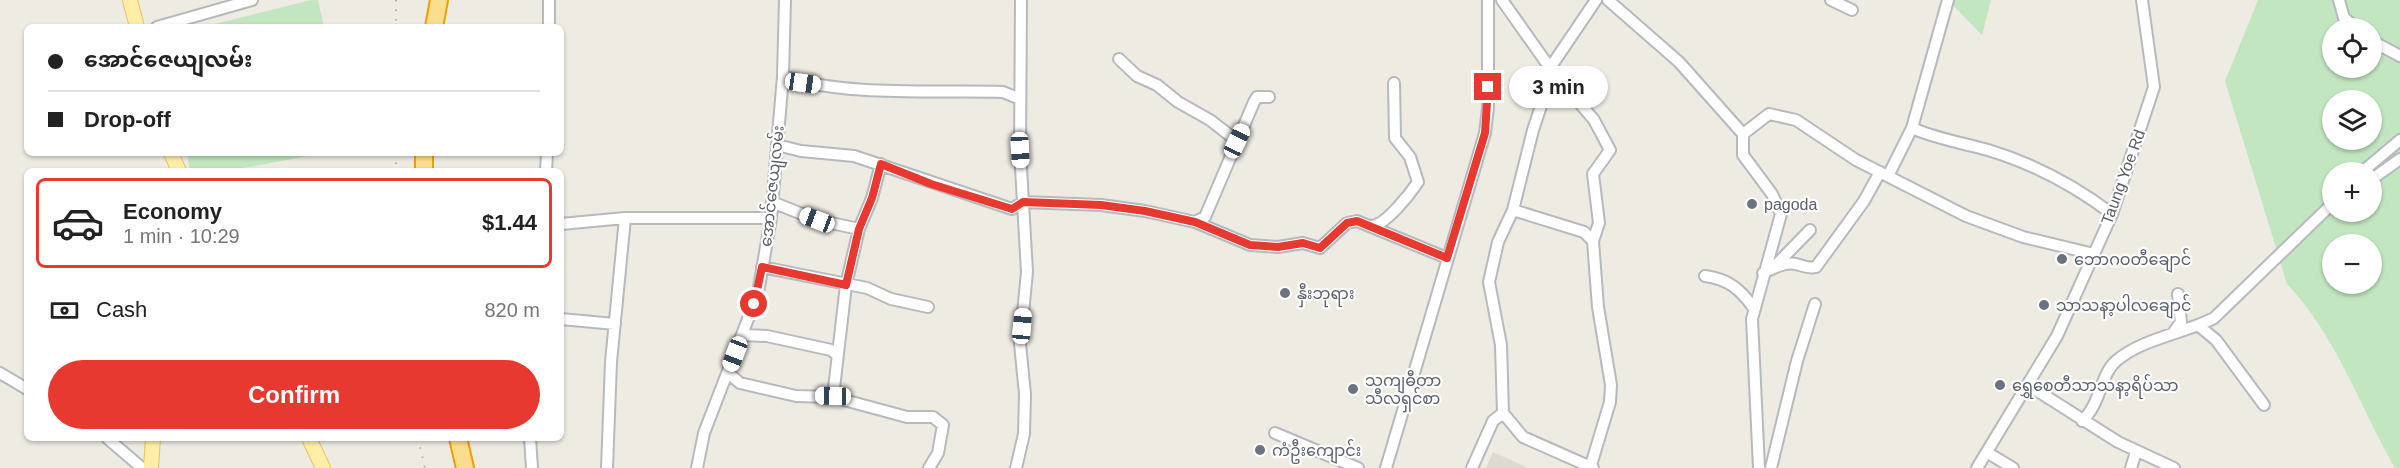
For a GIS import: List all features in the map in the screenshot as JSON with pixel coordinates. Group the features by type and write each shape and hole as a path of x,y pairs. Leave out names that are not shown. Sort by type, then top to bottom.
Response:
{"highway":[{"path":"435,24 439,0"},
{"path":"459,441 465,468"}],"main road":[{"path":"130,0 136,24"},
{"path":"151,468 153,441"},
{"path":"310,441 322,468"}],"street":[{"path":"168,24 252,0"},
{"path":"549,0 549,24"},
{"name":"အောင်ဇေယျလမ်း","path":"697,468 704,434 758,292 771,218 783,76 785,0"},
{"path":"1016,468 1024,434 1020,344 1027,272 1020,99 1021,0"},
{"path":"1386,468 1487,116 1488,0"},
{"path":"1502,0 1550,68 1594,120 1610,150 1593,174 1599,223 1593,241 1598,307 1611,385 1610,402 1592,467 1529,441 1503,413 1501,345 1489,282 1498,242 1513,210 1533,130 1547,88 1550,68 1596,0"},
{"path":"1608,0 1679,62 1743,134 1743,155 1772,194 1780,214 1767,271 1753,307 1755,410 1759,468"},
{"path":"1831,0 1852,10"},
{"path":"1767,271 1795,264 1809,269 1816,267 1884,174 1912,128 1948,0"},
{"name":"Taung Yoe Rd","path":"1977,468 2057,336 2112,214 2154,87 2142,0"},
{"path":"2339,0 2344,18"},
{"path":"2382,46 2400,56"},
{"path":"1119,60 1137,76 1157,85 1178,102 1210,120 1237,141"},
{"path":"783,76 803,83 841,88 1003,92 1020,99"},
{"path":"1371,226 1376,226 1386,218 1410,194 1418,182 1410,157 1395,138 1394,83"},
{"path":"1195,222 1205,217 1257,97 1269,97"},
{"path":"1743,134 1769,114 1796,120 1856,160 1965,216 1996,228 2094,254"},
{"path":"1912,128 1944,140 1990,151 2058,177 2082,190 2112,214"},
{"path":"2374,162 2400,140"},
{"path":"777,145 801,151 854,156 931,184 1012,209 1023,202 1101,205 1195,222 1239,242 1278,247 1303,243 1320,248 1351,221 1371,226 1447,258"},
{"path":"2382,172 2400,159"},
{"path":"833,396 846,285 859,229 872,198 881,164"},
{"path":"772,202 817,220 859,229"},
{"path":"1513,210 1584,232 1593,241"},
{"path":"2082,421 2092,412 2114,362 2172,333 2199,326 2214,318 2322,214"},
{"path":"608,468 610,362 625,218"},
{"path":"564,224 625,218 771,218"},
{"path":"1767,271 1810,230"},
{"path":"762,267 867,288 891,299 928,307"},
{"path":"1705,276 1729,282 1743,293 1753,307"},
{"path":"2172,333 2181,322 2178,294"},
{"path":"1771,468 1797,361 1815,304"},
{"path":"564,319 615,324"},
{"path":"2199,326 2216,340 2264,405"},
{"path":"743,335 767,336 831,350 837,355"},
{"path":"0,373 24,387"},
{"path":"728,373 740,383 796,396 833,396 907,417 933,417 943,425 938,453 929,468"},
{"path":"2028,385 2082,421 2136,452 2174,468"},
{"path":"1472,468 1493,422 1503,413"},
{"path":"1275,433 1358,468"},
{"path":"110,441 142,468"},
{"path":"530,441 532,468"},
{"path":"2131,468 2136,452"},
{"path":"1988,453 2013,468"}],"shaded area":[{"path":"1493,452 1528,468 1486,468"}],"green space":[{"path":"318,0 323,24 215,24"},
{"path":"1948,0 1991,0 1982,35"},
{"path":"2258,0 2400,0 2400,468 2395,468 2382,445 2346,372 2320,326 2287,284 2225,81"},
{"path":"188,156 308,156 242,168 190,168"}],"railway":[{"path":"396,0 396,24"},
{"path":"396,156 396,168"},
{"path":"419,441 425,468"}],"place":[{"name":"pagoda","path":"1752,204"},
{"name":"ဘောဂဝတီချောင်","path":"2062,259"},
{"name":"နှီးဘုရား","path":"1285,293"},
{"name":"သာသနာ့ပါလချောင်","path":"2044,305"},
{"name":"ရွှေစေတီသာသနာ့ရိပ်သာ","path":"2000,385"},
{"name":"သကျဓီတာ သီလရှင်စာ","path":"1353,389"},
{"name":"ကံဦးကျောင်း","path":"1260,450"}],"route":[{"path":"754,304 762,267 846,285 859,229 872,198 881,164 931,184 1012,209 1023,202 1101,205 1145,211 1195,222 1250,245 1278,247 1303,243 1320,248 1327,244 1347,223 1357,221 1447,258 1485,133 1488,87"}]}
